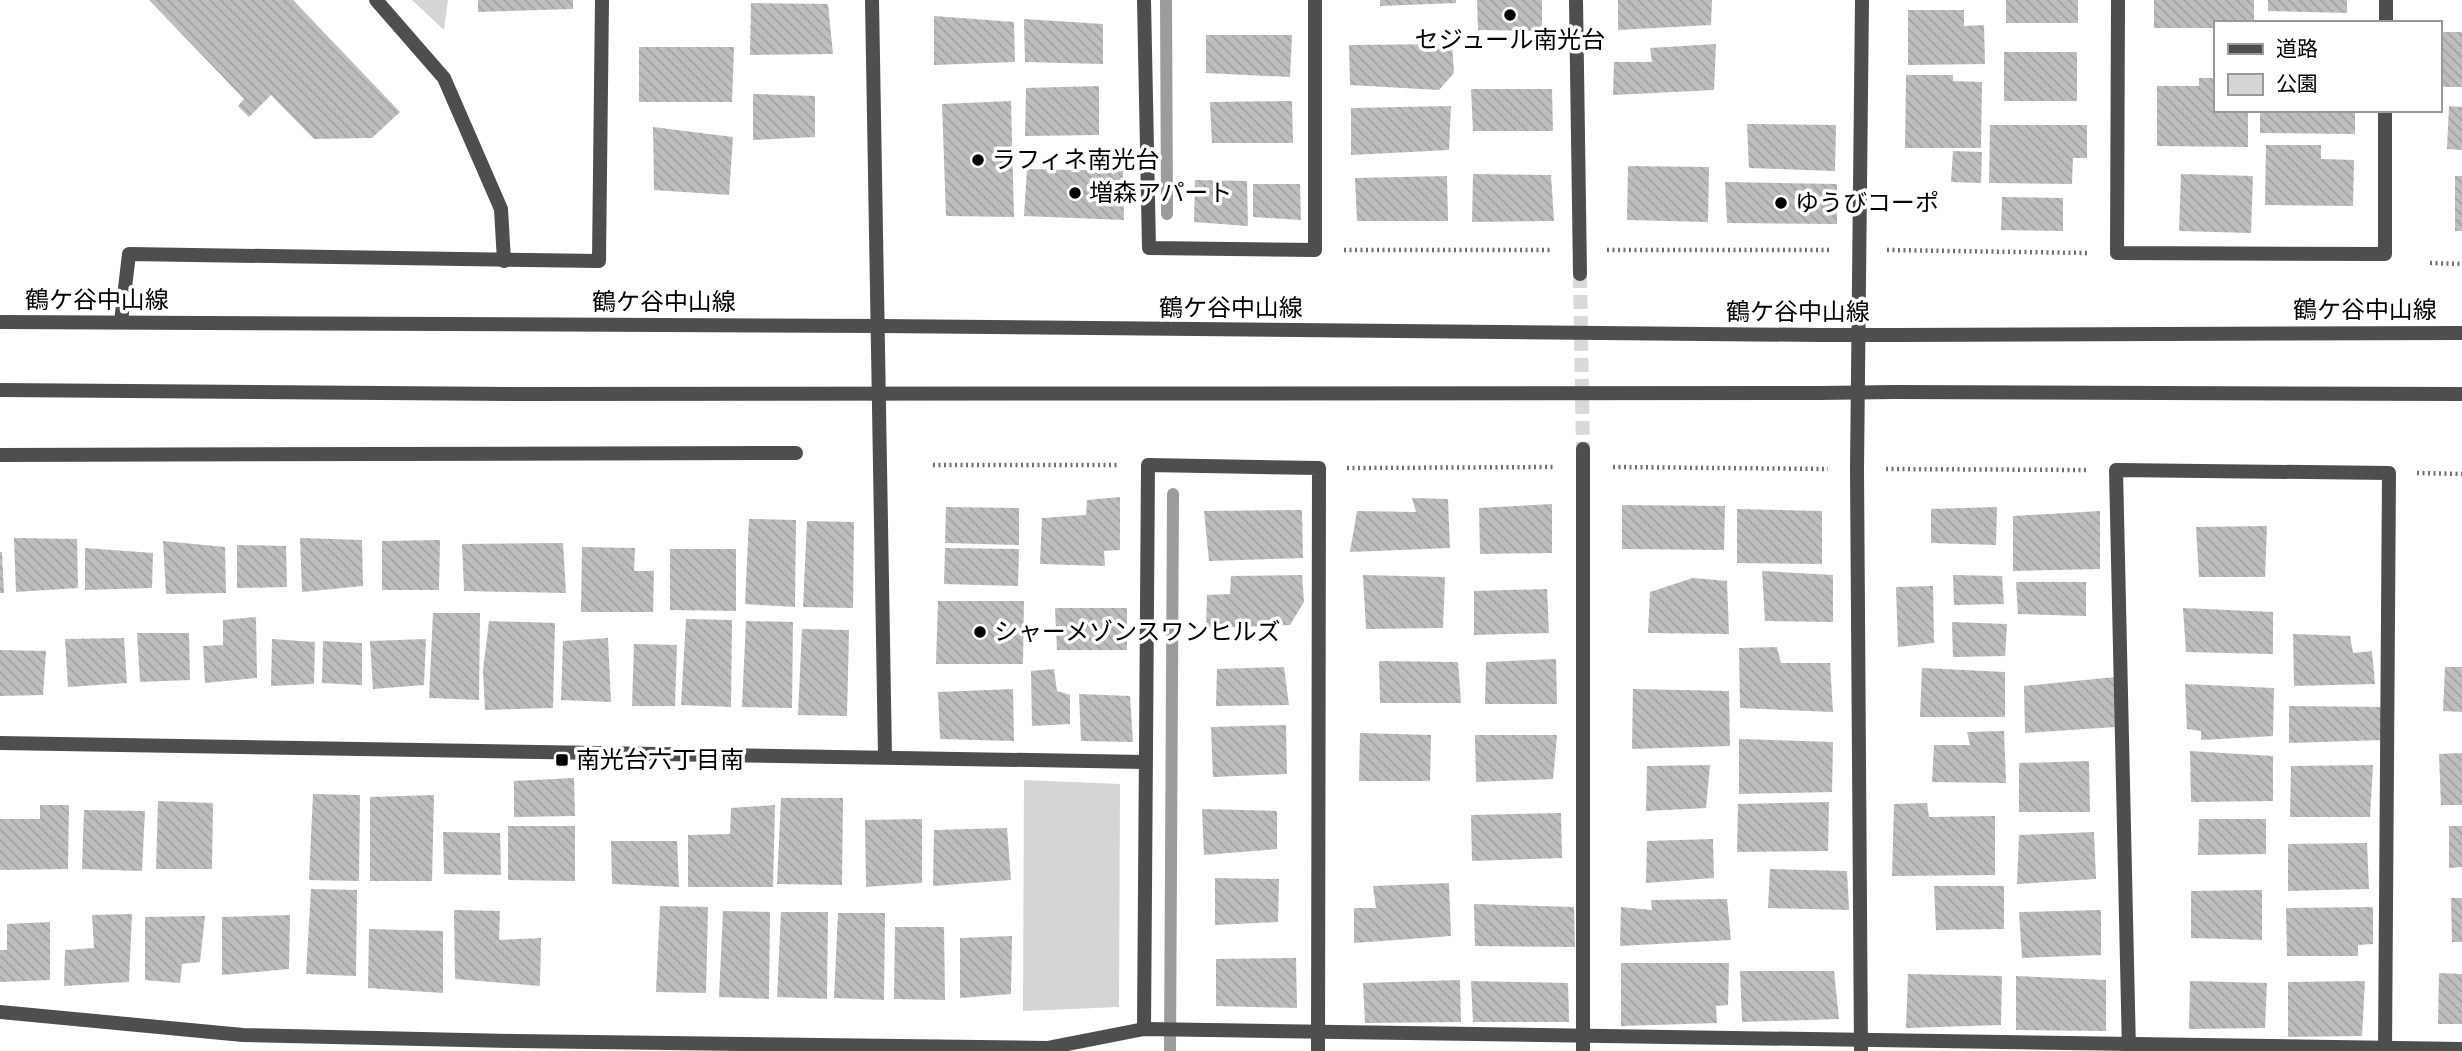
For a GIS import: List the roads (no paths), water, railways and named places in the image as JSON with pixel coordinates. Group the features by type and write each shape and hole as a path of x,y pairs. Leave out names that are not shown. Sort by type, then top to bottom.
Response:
{"street":[{"path":"376,0 444,78 501,209 505,261"},
{"path":"121,322 129,254 599,261 602,0"},
{"path":"872,0 881,391 885,756"},
{"path":"1144,0 1149,248 1315,250 1315,0"},
{"path":"1576,0 1580,274"},
{"path":"1861,1045 1857,469 1862,0"},
{"path":"2118,0 2117,253 2385,254 2385,112"},
{"path":"2386,0 2386,21"},
{"name":"鶴ケ谷中山線","path":"0,322 878,326 1819,335 2462,333"},
{"path":"0,390 519,394 881,391 2462,394"},
{"path":"1583,449 1583,1051"},
{"path":"0,455 796,453"},
{"path":"1144,1029 1147,465 1319,468 1318,1051"},
{"path":"2129,1047 2116,470 2389,473 2386,1049"},
{"path":"0,743 1145,762"},
{"path":"0,1012 243,1035 515,1046 1046,1049 1144,1029 1161,1029 1583,1036 1861,1045 2462,1049"},
{"path":"243,1035 243,1051"}],"waterway":[{"path":"1166,0 1167,214"},
{"path":"1170,1051 1173,494"}],"tunnel":[{"path":"1580,274 1583,449"}],"place":[{"name":"セジュール南光台","path":"1510,15"},
{"name":"ラフィネ南光台","path":"978,160"},
{"name":"増森アパート","path":"1075,193"},
{"name":"ゆうびコーポ","path":"1781,203"},
{"name":"シャーメゾンスワンヒルズ","path":"980,632"},
{"name":"南光台六丁目南","path":"562,760"}]}
